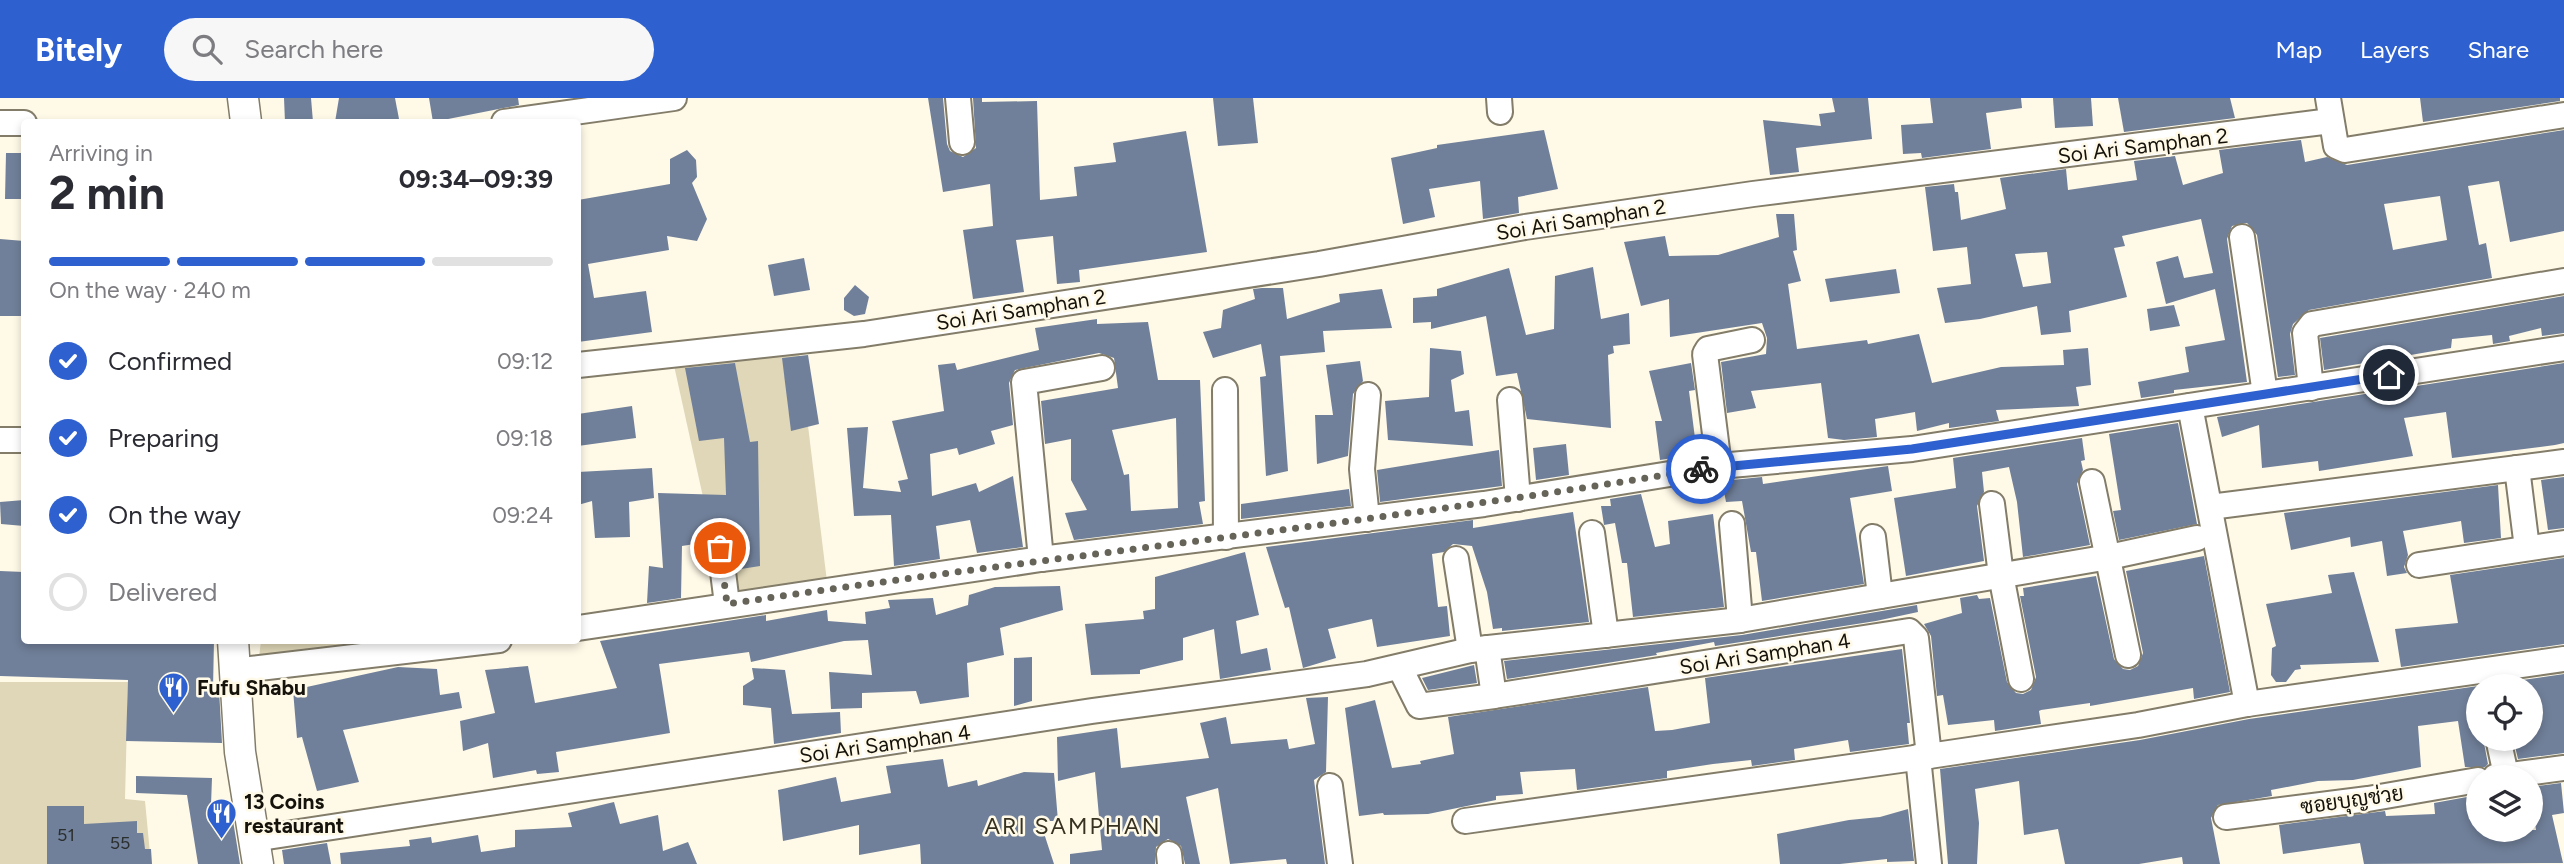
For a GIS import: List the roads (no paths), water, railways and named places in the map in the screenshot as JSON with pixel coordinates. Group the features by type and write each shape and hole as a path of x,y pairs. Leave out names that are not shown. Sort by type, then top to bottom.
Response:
{"street":[{"path":"243,98 246,119"},
{"path":"525,119 674,98"},
{"path":"958,98 962,142"},
{"name":"Soi Ari Samphan 2","path":"581,365 864,334 1319,264 1525,227 2329,110 2336,146 2345,150 2564,115"},
{"path":"0,123 21,123"},
{"path":"2242,237 2265,394"},
{"path":"2311,388 2305,333 2312,324 2564,281"},
{"path":"1719,466 1705,354 1708,349 1752,340"},
{"path":"581,628 1041,559 1518,499 1719,466 1912,449 2564,348"},
{"path":"1041,559 1024,382 1102,368"},
{"path":"1226,390 1226,537"},
{"path":"1367,395 1362,469 1367,519"},
{"path":"1510,400 1518,499"},
{"path":"2190,406 2247,704"},
{"path":"0,440 21,440"},
{"path":"2210,507 2564,462"},
{"path":"2517,468 2527,548"},
{"path":"2092,482 2128,655"},
{"path":"1992,503 2001,575 2021,679"},
{"path":"1732,524 1740,620"},
{"path":"1592,533 1606,635"},
{"path":"1873,537 1880,596"},
{"path":"1400,668 1478,649 1740,620 2109,556 2197,538"},
{"path":"2419,565 2564,543"},
{"path":"720,548 727,604"},
{"path":"1456,559 1478,649 1494,696"},
{"name":"Soi Ari Samphan 4","path":"256,852 1092,711 1400,668 1419,706 1909,631 1916,638 1924,757"},
{"path":"233,644 240,752 256,852"},
{"path":"234,671 465,644"},
{"path":"2502,674 2564,659"},
{"path":"1465,821 1924,757 2247,704 2466,680"},
{"path":"1924,757 1929,864"},
{"path":"2543,771 2564,768"},
{"name":"ซอยบุญช่วย","path":"2226,817 2368,799 2466,782"},
{"path":"1330,786 1339,864"}],"place":[{"name":"Fufu Shabu","path":"174,715"},
{"name":"13 Coins restaurant","path":"221,841"}],"district":[{"name":"ARI SAMPHAN","path":"1073,826"}]}
